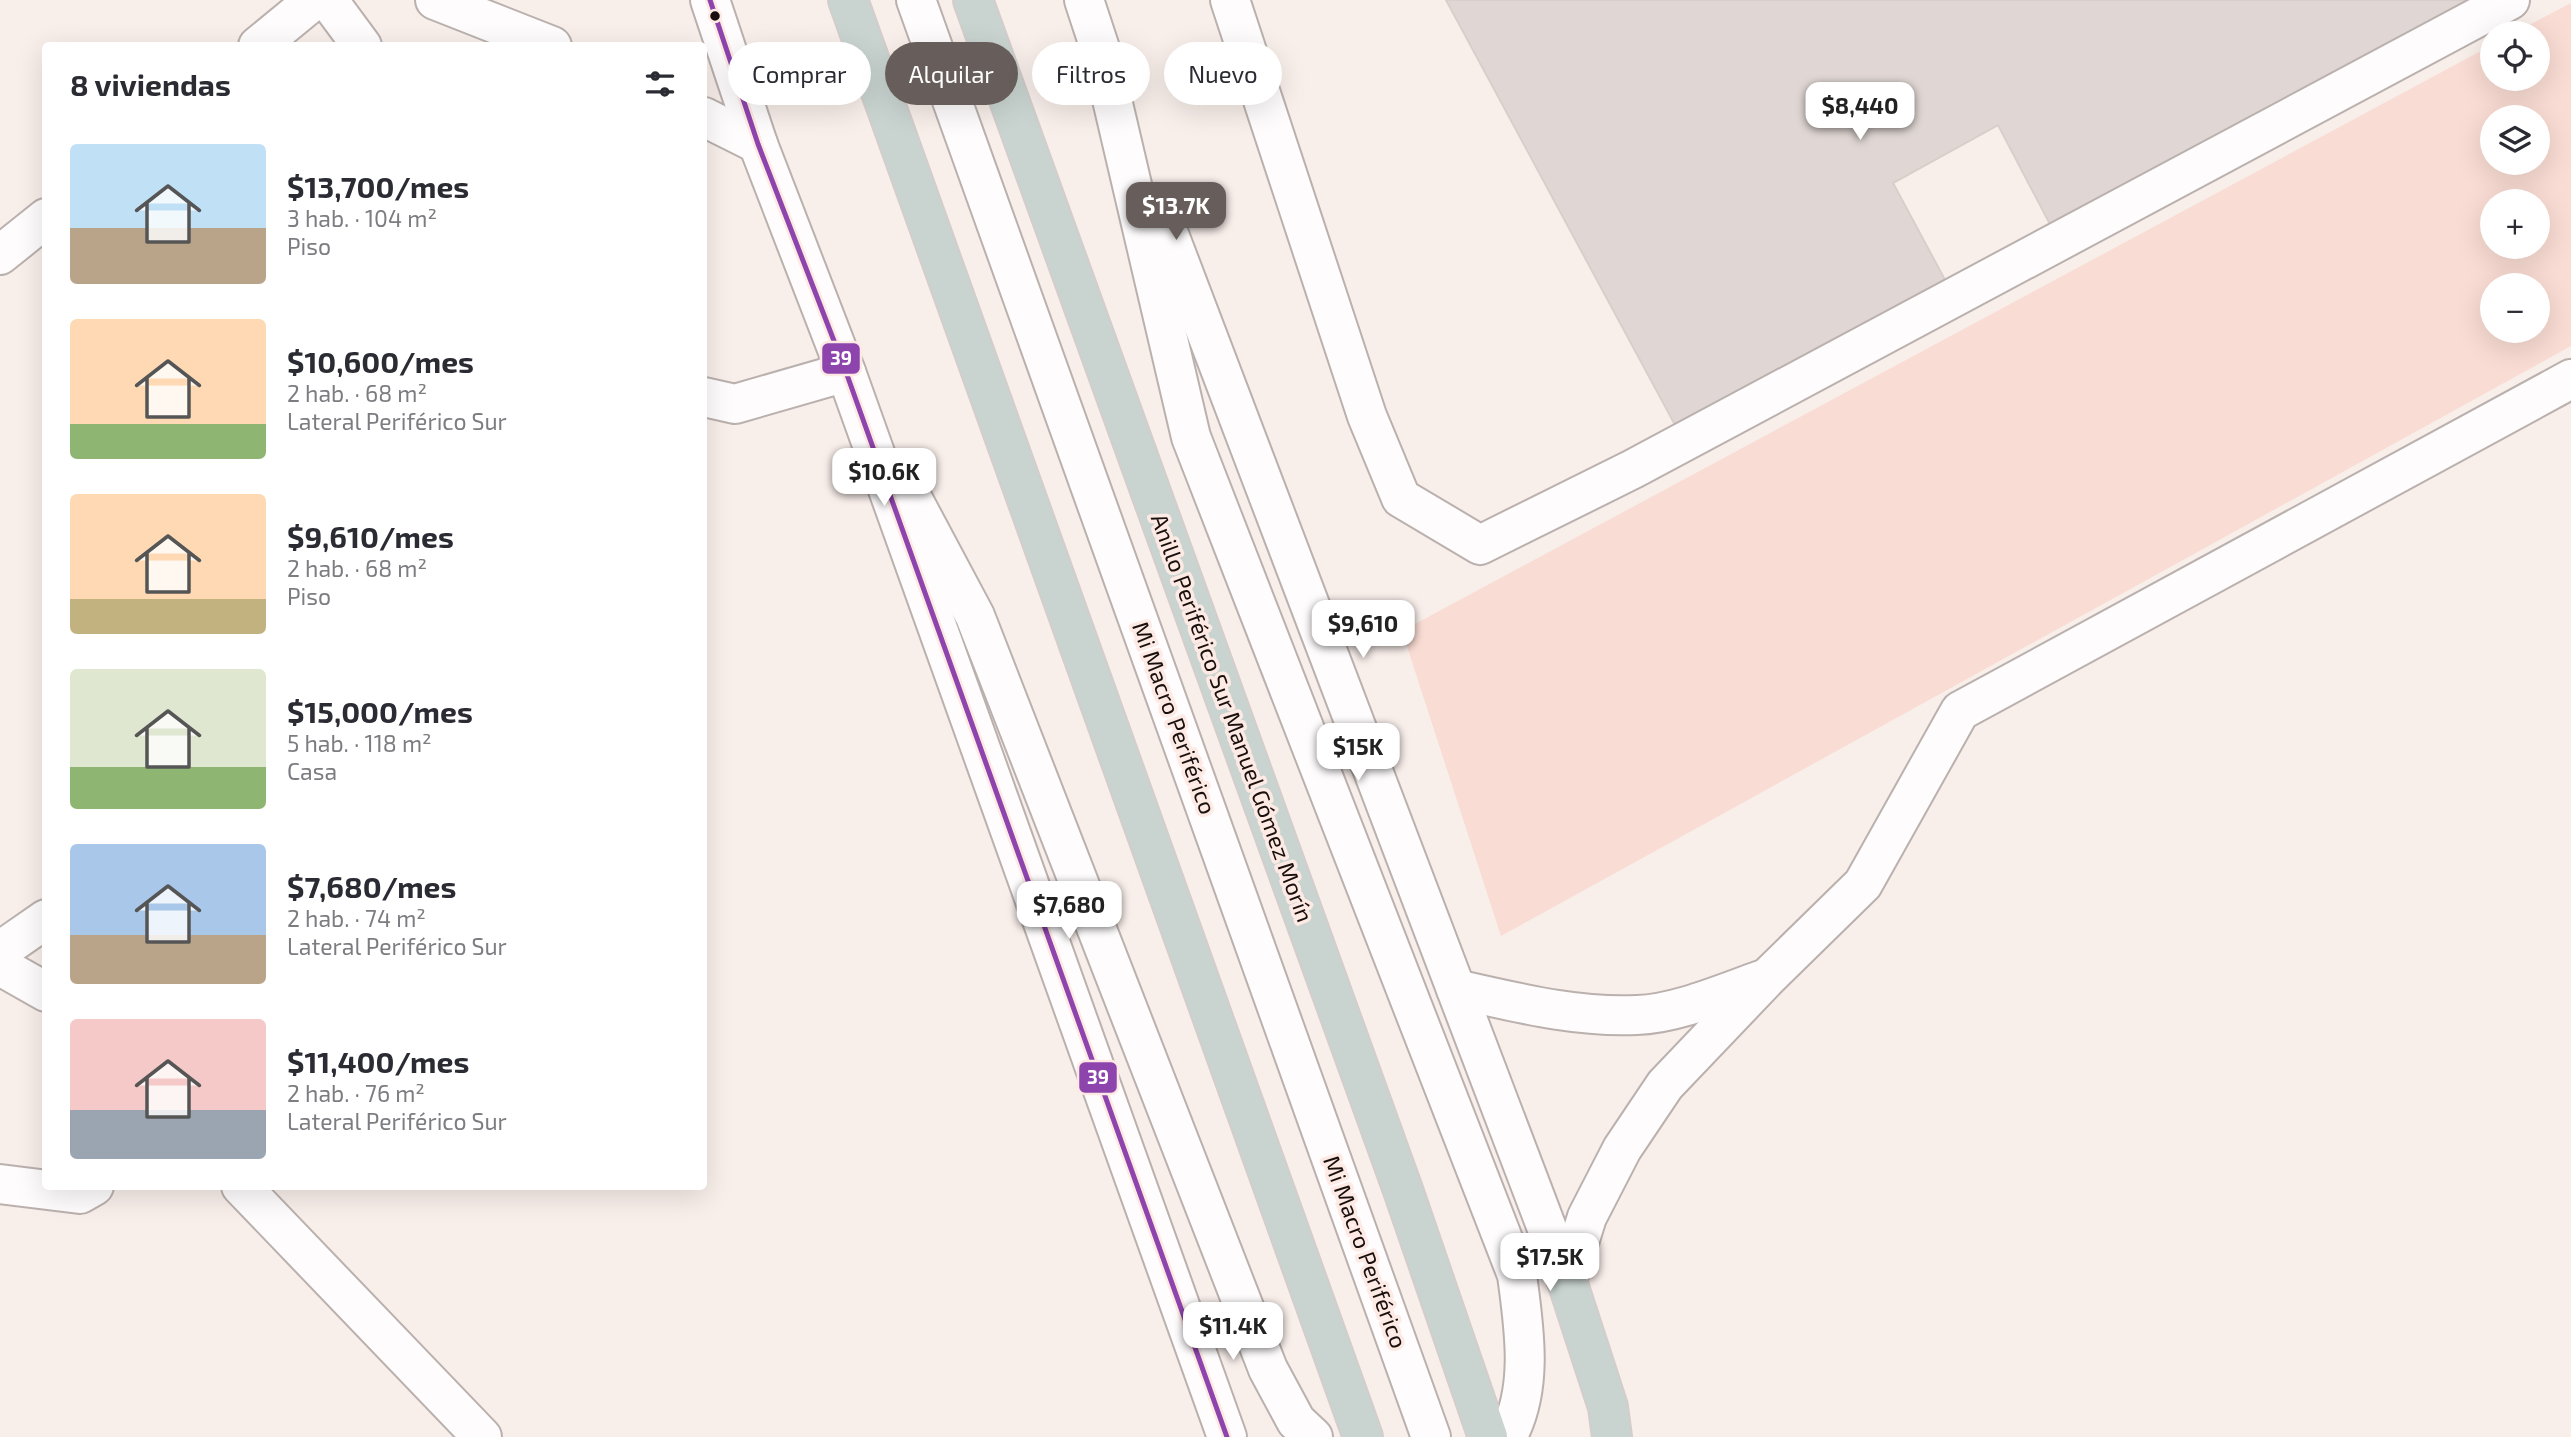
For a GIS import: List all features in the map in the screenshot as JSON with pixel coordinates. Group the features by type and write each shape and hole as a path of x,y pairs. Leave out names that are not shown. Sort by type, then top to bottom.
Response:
{"highway":[{"path":"848,0 1363,1437"},
{"name":"Anillo Periférico Sur Manuel Gómez Morín","path":"974,0 1399,1177 1488,1437"},
{"path":"1567,1281 1608,1407 1612,1437"}],"street":[{"path":"263,42 314,0"},
{"path":"328,0 359,42"},
{"path":"435,0 542,42"},
{"path":"710,0 758,144 846,372 1227,1437"},
{"name":"Mi Macro Periférico","path":"897,0 1413,1437"},
{"name":"Mi Macro Periférico","path":"916,0 1432,1437"},
{"path":"1084,0 1097,42"},
{"path":"1230,0 1367,416 1401,498 1480,545 1633,469 2510,0"},
{"path":"1113,105 1191,436 1517,1275 1526,1338 1522,1383 1513,1427 1507,1437"},
{"path":"1120,105 1567,1281"},
{"path":"707,118 758,144"},
{"path":"0,255 42,221"},
{"path":"707,398 735,404 846,372"},
{"path":"846,372 975,617 1268,1369 1296,1421 1312,1437"},
{"path":"1567,1281 1587,1217 1622,1149 1665,1086 1767,978 1863,884 1960,711 2571,379"},
{"path":"0,951 42,922"},
{"path":"0,965 42,990"},
{"path":"1456,989 1547,1009 1639,1015 1702,1001 1767,978"},
{"path":"0,1184 42,1189"},
{"path":"48,1190 80,1194 87,1190"},
{"path":"245,1190 482,1437"}],"shaded area":[{"path":"2571,3 2571,346 1501,936 1402,631 2480,51 2480,91 2550,91 2550,21 2537,21"}],"building":[{"path":"1446,0 2476,0 2054,232 1998,125 1893,183 1950,289 1682,438"}],"transit line":[{"name":"39","path":"710,0 758,144 846,372 1227,1437"}]}
